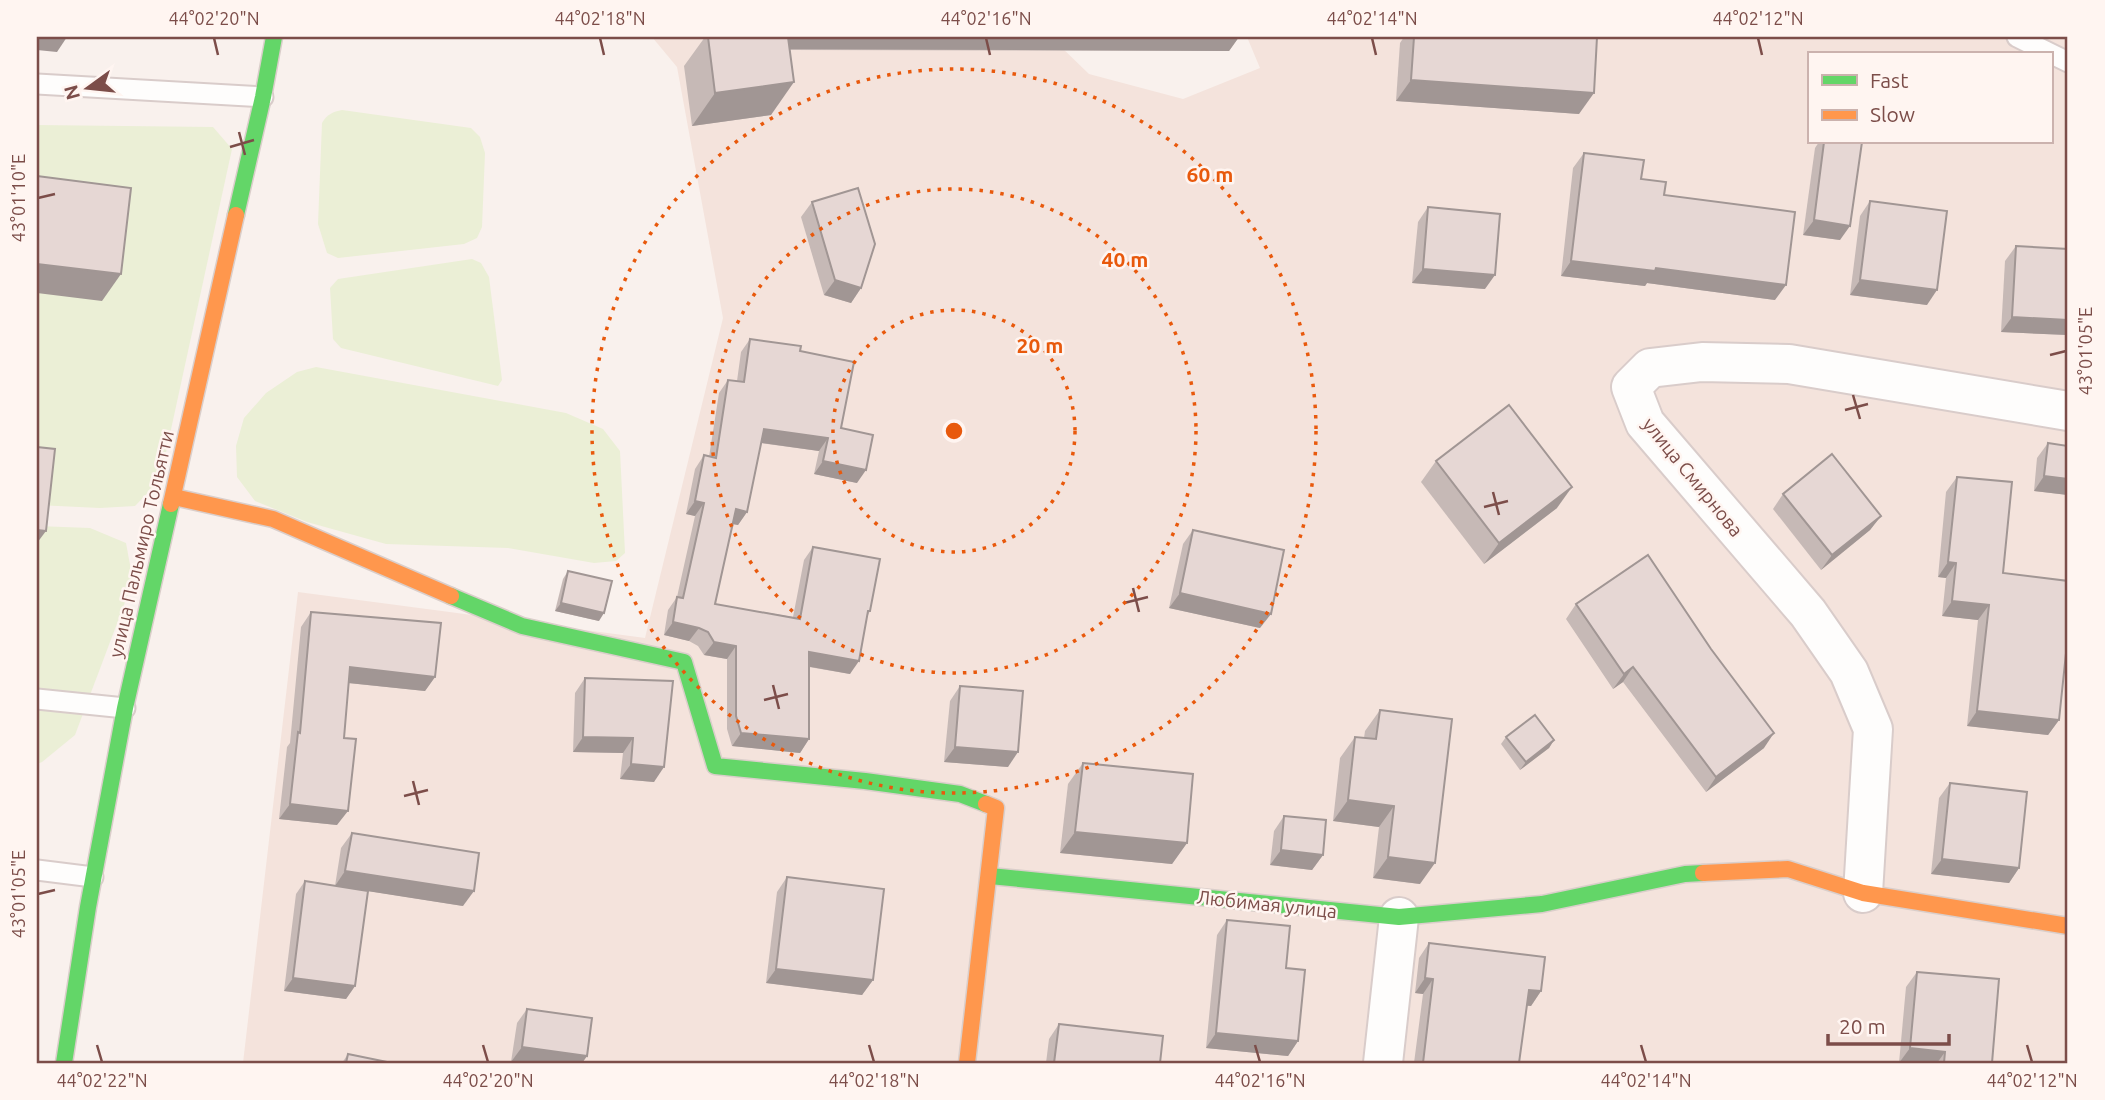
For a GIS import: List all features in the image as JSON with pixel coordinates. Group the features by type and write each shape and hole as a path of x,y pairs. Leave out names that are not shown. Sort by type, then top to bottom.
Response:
{"street":[{"name":"улица Пальмиро Тольятти","path":"64,1063 93,877 125,708 263,97 274,37"},
{"name":"улица Смирнова","path":"1863,893 1873,729 1849,671 1808,613 1645,423 1631,387 1650,368 1702,362 1789,364 2068,411"},
{"path":"174,497 273,519 522,626 684,662 715,765 960,794 996,808 967,1063"},
{"name":"Любимая улица","path":"990,876 1399,917 1542,904 1685,874 1788,869 1863,893 2068,926"},
{"path":"1383,1063 1399,917"}],"lane":[{"path":"2017,37 2048,52"},
{"path":"2052,54 2068,62"},
{"path":"37,84 263,97"},
{"path":"37,699 125,708"},
{"path":"37,870 93,877"}],"shaded area":[{"path":"652,37 1009,37 1057,43 1089,74 1183,99 1260,68 1247,37 2068,37 2068,1063 243,1063 298,592 645,638 723,318 677,67"}],"green space":[{"path":"342,110 471,128 480,137 485,153 482,227 477,238 464,244 338,258 327,253 318,224 322,123 330,114"},
{"path":"37,125 213,127 232,149 160,480 135,506 100,508 37,505"},
{"path":"472,259 481,263 489,277 502,380 498,386 341,348 333,339 330,288 338,279"},
{"path":"316,367 566,413 603,429 620,451 625,553 616,561 594,563 508,548 386,544 307,522 255,501 237,477 236,446 244,418 266,393 297,372"},
{"path":"37,526 90,528 126,543 133,581 75,735 37,764"}],"building":[{"path":"708,37 788,37 794,82 715,93"},
{"path":"1414,37 1597,37 1594,93 1411,80"},
{"path":"1824,144 1862,144 1850,226 1814,220"},
{"path":"1584,153 1644,160 1641,179 1666,182 1664,195 1795,212 1786,285 1656,268 1655,271 1571,261"},
{"path":"37,176 131,188 121,274 37,264"},
{"path":"858,188 875,244 861,288 835,280 812,202"},
{"path":"1870,201 1947,211 1937,290 1860,280"},
{"path":"1428,207 1500,214 1495,275 1423,269"},
{"path":"2016,246 2068,249 2068,320 2012,317"},
{"path":"750,339 801,346 800,351 854,362 841,428 873,435 866,470 823,461 828,438 764,429 747,512 736,509 715,604 800,619 813,547 880,559 859,661 809,652 809,739 741,733 736,716 736,646 714,642 708,632 673,622 677,597 683,598 704,503 695,501 704,455 716,458 728,380 744,382"},
{"path":"1509,405 1572,487 1499,543 1436,461"},
{"path":"2048,443 2068,446 2068,479 2044,476"},
{"path":"37,447 55,449 46,531 37,530"},
{"path":"1832,454 1881,516 1832,555 1783,494"},
{"path":"1957,477 2012,482 2003,573 2068,581 2068,634 2059,720 1977,711 1989,605 1952,601 1956,563 1948,562"},
{"path":"1193,530 1284,550 1271,614 1180,593"},
{"path":"1648,555 1711,649 1774,733 1716,777 1633,667 1624,674 1576,604"},
{"path":"568,571 612,581 604,613 561,603"},
{"path":"311,612 441,623 435,677 350,667 344,738 356,739 348,811 290,804 298,732 300,733"},
{"path":"585,678 673,681 664,767 631,764 633,738 583,737"},
{"path":"960,686 1023,691 1018,752 955,747"},
{"path":"1380,710 1452,719 1435,863 1388,857 1394,806 1348,800 1355,737 1376,739"},
{"path":"1535,715 1554,740 1526,762 1506,737"},
{"path":"1083,763 1193,774 1187,843 1075,832"},
{"path":"1950,783 2027,792 2019,868 1942,859"},
{"path":"1284,816 1326,820 1323,855 1281,850"},
{"path":"352,833 479,853 474,891 345,871"},
{"path":"787,877 884,889 873,980 776,969"},
{"path":"305,881 368,891 355,986 293,978"},
{"path":"1227,920 1290,926 1286,968 1305,970 1298,1041 1216,1033"},
{"path":"1429,943 1545,957 1541,991 1529,990 1519,1063 1423,1063 1433,979 1425,978"},
{"path":"1917,972 1999,979 1992,1063 1944,1063 1945,1052 1910,1048"},
{"path":"527,1009 592,1018 587,1056 522,1047"},
{"path":"1059,1024 1163,1036 1160,1063 1054,1063"},
{"path":"348,1054 392,1063 346,1063"}],"traffic: fast":[{"path":"236,215 274,37"},
{"path":"64,1063 88,907 125,708 171,504"},
{"path":"451,596 522,626 684,662 715,766 865,781 960,794 986,804"},
{"path":"990,876 1399,917 1542,904 1685,874 1703,873"}],"traffic: slow":[{"path":"171,504 236,215"},
{"path":"174,497 273,519 451,596"},
{"path":"967,1063 996,808 986,804"},
{"path":"1703,873 1788,869 1863,893 2068,926"}]}
